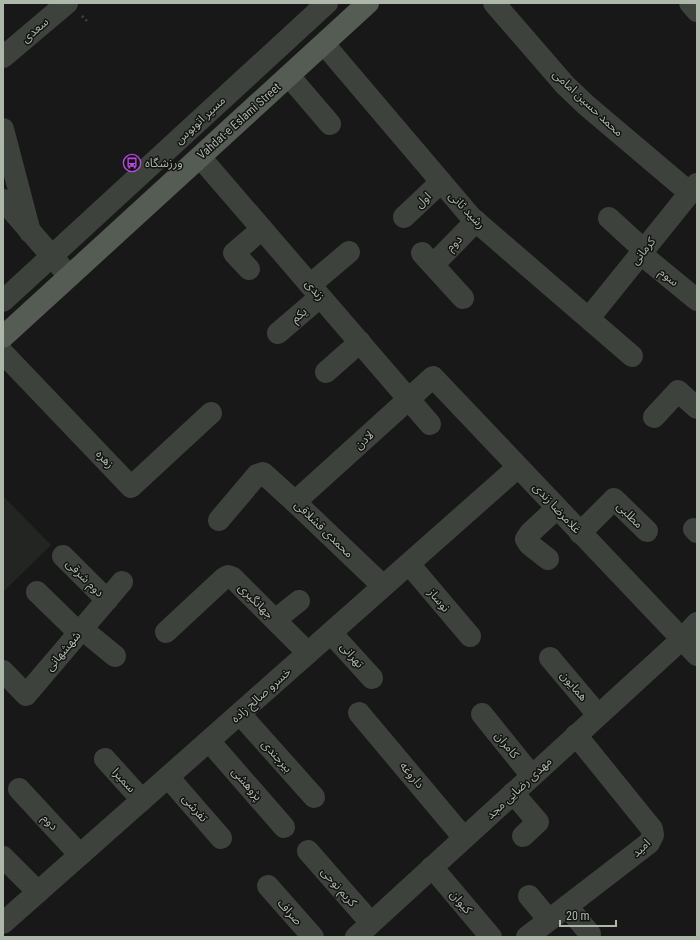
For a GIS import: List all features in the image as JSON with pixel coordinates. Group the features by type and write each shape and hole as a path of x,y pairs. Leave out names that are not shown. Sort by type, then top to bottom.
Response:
{"main road":[{"name":"Vahdat-e Eslami Street","path":"3,337 324,44 357,7"}],"street":[{"name":"سعدی","path":"3,57 67,3"},
{"name":"مسیر اتوبوس","path":"3,301 327,3"},
{"name":"محمد حسین امامی","path":"494,3 565,85 586,104 693,189"},
{"path":"690,3 697,11"},
{"name":"رشید ثانی","path":"324,44 476,222 632,356"},
{"path":"289,76 330,124"},
{"path":"3,129 30,232"},
{"name":"زندی","path":"200,156 430,424"},
{"name":"اول","path":"404,217 442,182"},
{"name":"کرمانی","path":"589,318 693,189"},
{"path":"3,200 70,276"},
{"name":"سوم","path":"609,218 643,252 697,300"},
{"name":"دوم","path":"463,298 427,259 476,222"},
{"path":"250,269 234,253 262,229"},
{"name":"یکم","path":"278,333 349,252"},
{"path":"326,372 360,342"},
{"name":"زهره","path":"3,354 131,487 211,413"},
{"name":"لادن","path":"295,502 433,377"},
{"name":"غلامرضا زندی","path":"433,377 697,655"},
{"path":"654,417 678,391 697,408"},
{"name":"خسرو صالح زاده","path":"3,924 518,467"},
{"name":"محمدی قشلاقی","path":"219,520 258,475 263,474 295,502 383,586"},
{"name":"مطلبی","path":"580,533 614,499 647,531"},
{"path":"548,559 529,544 526,539 530,533 557,508"},
{"name":"دوم شرقی","path":"62,556 107,600"},
{"name":"نوساز","path":"409,564 470,636"},
{"name":"جهانگیری","path":"166,632 228,576 233,578 308,653"},
{"name":"شهشهانی","path":"3,671 26,695 122,582"},
{"path":"37,592 80,631 115,656"},
{"path":"275,620 299,601"},
{"name":"مهدی رضایی مجد","path":"363,930 682,639 697,623"},
{"name":"تهرانی","path":"331,632 372,678"},
{"name":"همایون","path":"550,658 598,715"},
{"name":"داروغه","path":"359,713 464,838"},
{"name":"بیرجندی","path":"240,714 314,797"},
{"name":"کامران","path":"482,714 532,776"},
{"name":"امید","path":"527,937 649,843 653,835 652,829 576,735"},
{"name":"پژوهشی","path":"209,741 284,827"},
{"name":"سمیرا","path":"105,759 142,800"},
{"name":"تفرشی","path":"168,777 221,838"},
{"name":"دوم","path":"20,789 80,855"},
{"path":"513,793 538,822 523,836"},
{"name":"کریم نوحی","path":"308,851 363,930"},
{"path":"3,857 38,892"},
{"name":"کیوان","path":"432,868 491,937"},
{"name":"صراف","path":"268,886 313,937"},
{"path":"529,896 549,920"},
{"path":"567,906 590,934"}],"shaded area":[{"path":"3,496 51,545 3,592"}],"place":[{"name":"ورزشگاه","path":"132,163"}]}
